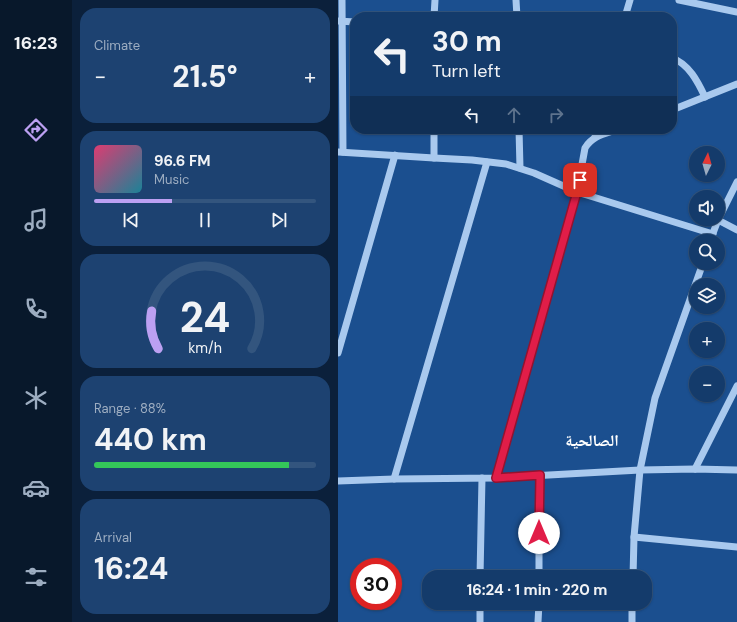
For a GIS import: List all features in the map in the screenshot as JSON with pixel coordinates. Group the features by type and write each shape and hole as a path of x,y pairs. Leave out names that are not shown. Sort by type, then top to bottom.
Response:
{"street":[{"path":"342,0 340,21 340,152 506,164 534,173 577,192 700,234"},
{"path":"434,12 435,0"},
{"path":"516,0 516,12"},
{"path":"627,12 630,0"},
{"path":"680,0 737,12"},
{"path":"340,21 350,22"},
{"path":"677,60 696,78 705,97"},
{"path":"677,108 737,84"},
{"path":"434,134 434,158"},
{"path":"519,134 520,168"},
{"path":"496,478 577,192 585,148 588,142 595,137 604,134"},
{"path":"338,353 395,155"},
{"path":"394,479 487,162"},
{"path":"725,206 737,182"},
{"path":"725,224 737,230"},
{"path":"633,570 634,537 640,470 655,398 701,270"},
{"path":"695,468 737,386"},
{"path":"338,481 496,478 695,468 737,470"},
{"path":"539,570 540,475"},
{"path":"480,570 482,478"},
{"path":"634,537 737,547"},
{"path":"480,610 480,622"},
{"path":"538,622 539,610"},
{"path":"632,610 632,622"}],"district":[{"name":"الصالحية","path":"592,440"}],"route":[{"path":"539,533 540,475 496,478 580,180"}]}
